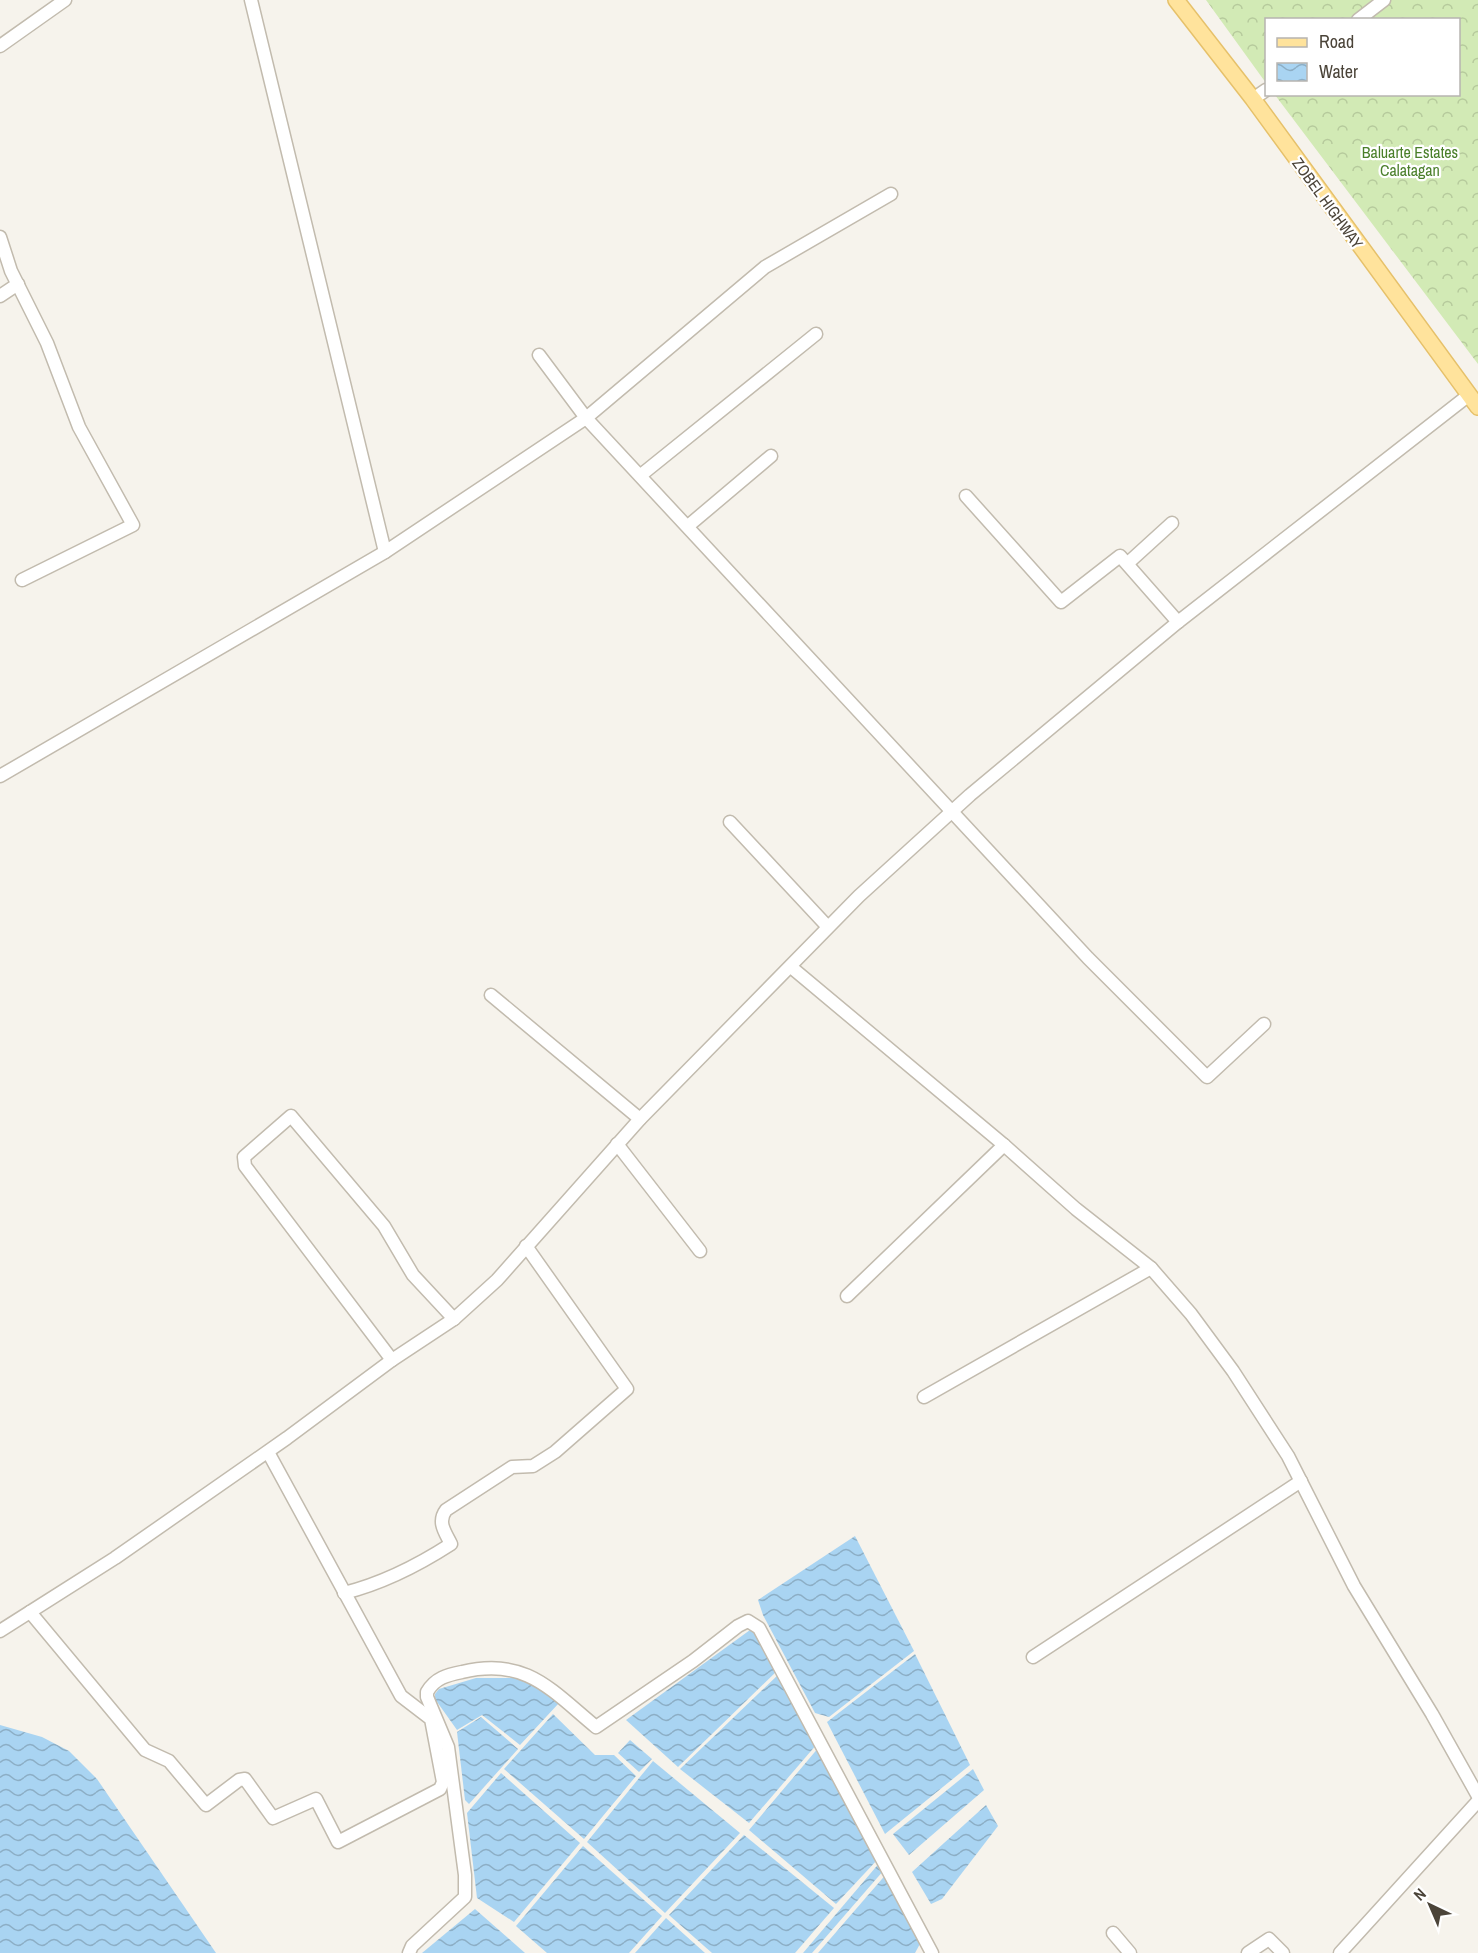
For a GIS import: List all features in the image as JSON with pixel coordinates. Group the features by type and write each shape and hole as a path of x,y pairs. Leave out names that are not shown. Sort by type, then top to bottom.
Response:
{"main road":[{"name":"ZOBEL HIGHWAY","path":"1176,0 1253,99 1474,401"}],"street":[{"path":"0,46 65,0"},
{"path":"251,0 385,552"},
{"path":"1361,18 1384,0"},
{"path":"1253,99 1265,91"},
{"path":"0,776 385,552 586,418 765,267 891,194"},
{"path":"0,237 18,285 47,343 79,427 133,525 22,580"},
{"path":"0,296 18,285"},
{"path":"641,475 816,334"},
{"path":"539,355 586,418 874,729 954,811 1088,958 1207,1077 1264,1024"},
{"path":"0,1631 115,1558 268,1452 392,1360 454,1319 497,1280 639,1119 791,967 827,926 970,795 1178,622 1474,401"},
{"path":"688,526 771,456"},
{"path":"966,496 1061,602 1120,556 1178,622"},
{"path":"1128,563 1172,524"},
{"path":"730,822 827,926"},
{"path":"791,967 1004,1145 1076,1209 1151,1268 1191,1314 1233,1371 1301,1481 1354,1586 1432,1714 1478,1796"},
{"path":"491,995 639,1119"},
{"path":"392,1360 245,1166 244,1157 291,1116 384,1226 413,1275 454,1319"},
{"path":"617,1144 700,1251"},
{"path":"847,1296 1004,1145"},
{"path":"344,1593 368,1587 414,1568 451,1544 441,1523 441,1516 446,1510 512,1467 533,1466 555,1452 627,1389 526,1246"},
{"path":"924,1397 1151,1268"},
{"path":"30,1612 145,1750 169,1761 206,1805 239,1780 245,1779 273,1818 316,1798 338,1842 440,1789 443,1782 431,1719 401,1696 268,1452"},
{"path":"1033,1657 1301,1481"},
{"path":"409,1953 412,1946 465,1897 465,1875 448,1747 427,1697 427,1692 436,1680 474,1669 511,1668 530,1675 596,1727 693,1661 738,1626 748,1622 759,1628 932,1953"},
{"path":"1343,1952 1478,1801"},
{"path":"1113,1933 1130,1953"},
{"path":"1248,1953 1269,1939 1283,1953"}],"green space":[{"name":"Baluarte Estates Calatagan","path":"1206,0 1478,0 1478,364 1276,96 1460,96 1460,18 1265,18 1265,82"}],"water":[{"path":"855,1536 914,1651 829,1717 815,1713 763,1615 758,1600"},
{"path":"750,1630 757,1631 778,1670 678,1767 626,1720"},
{"path":"915,1654 970,1765 885,1834 827,1722"},
{"path":"780,1673 817,1744 749,1823 680,1769"},
{"path":"476,1678 528,1678 559,1703 520,1745 482,1715 457,1730 435,1699 435,1694 439,1689"},
{"path":"553,1714 595,1755 614,1755 636,1776 584,1839 504,1769"},
{"path":"481,1717 518,1749 469,1804 465,1800 457,1732"},
{"path":"0,1725 42,1737 69,1751 97,1779 216,1953 0,1953"},
{"path":"630,1740 652,1759 639,1772 618,1753"},
{"path":"819,1747 878,1859 836,1904 749,1830"},
{"path":"653,1761 740,1833 665,1913 587,1842"},
{"path":"973,1769 984,1790 909,1855 893,1834"},
{"path":"501,1773 580,1843 514,1922 477,1898 467,1813"},
{"path":"986,1805 998,1826 942,1899 931,1904 912,1872"},
{"path":"744,1835 834,1908 795,1953 712,1953 669,1915"},
{"path":"583,1846 662,1916 629,1953 547,1953 516,1926"},
{"path":"881,1861 884,1870 812,1953 803,1953"},
{"path":"888,1872 921,1942 915,1953 818,1953"},
{"path":"475,1909 525,1953 422,1953"},
{"path":"666,1918 705,1953 635,1953"}]}
